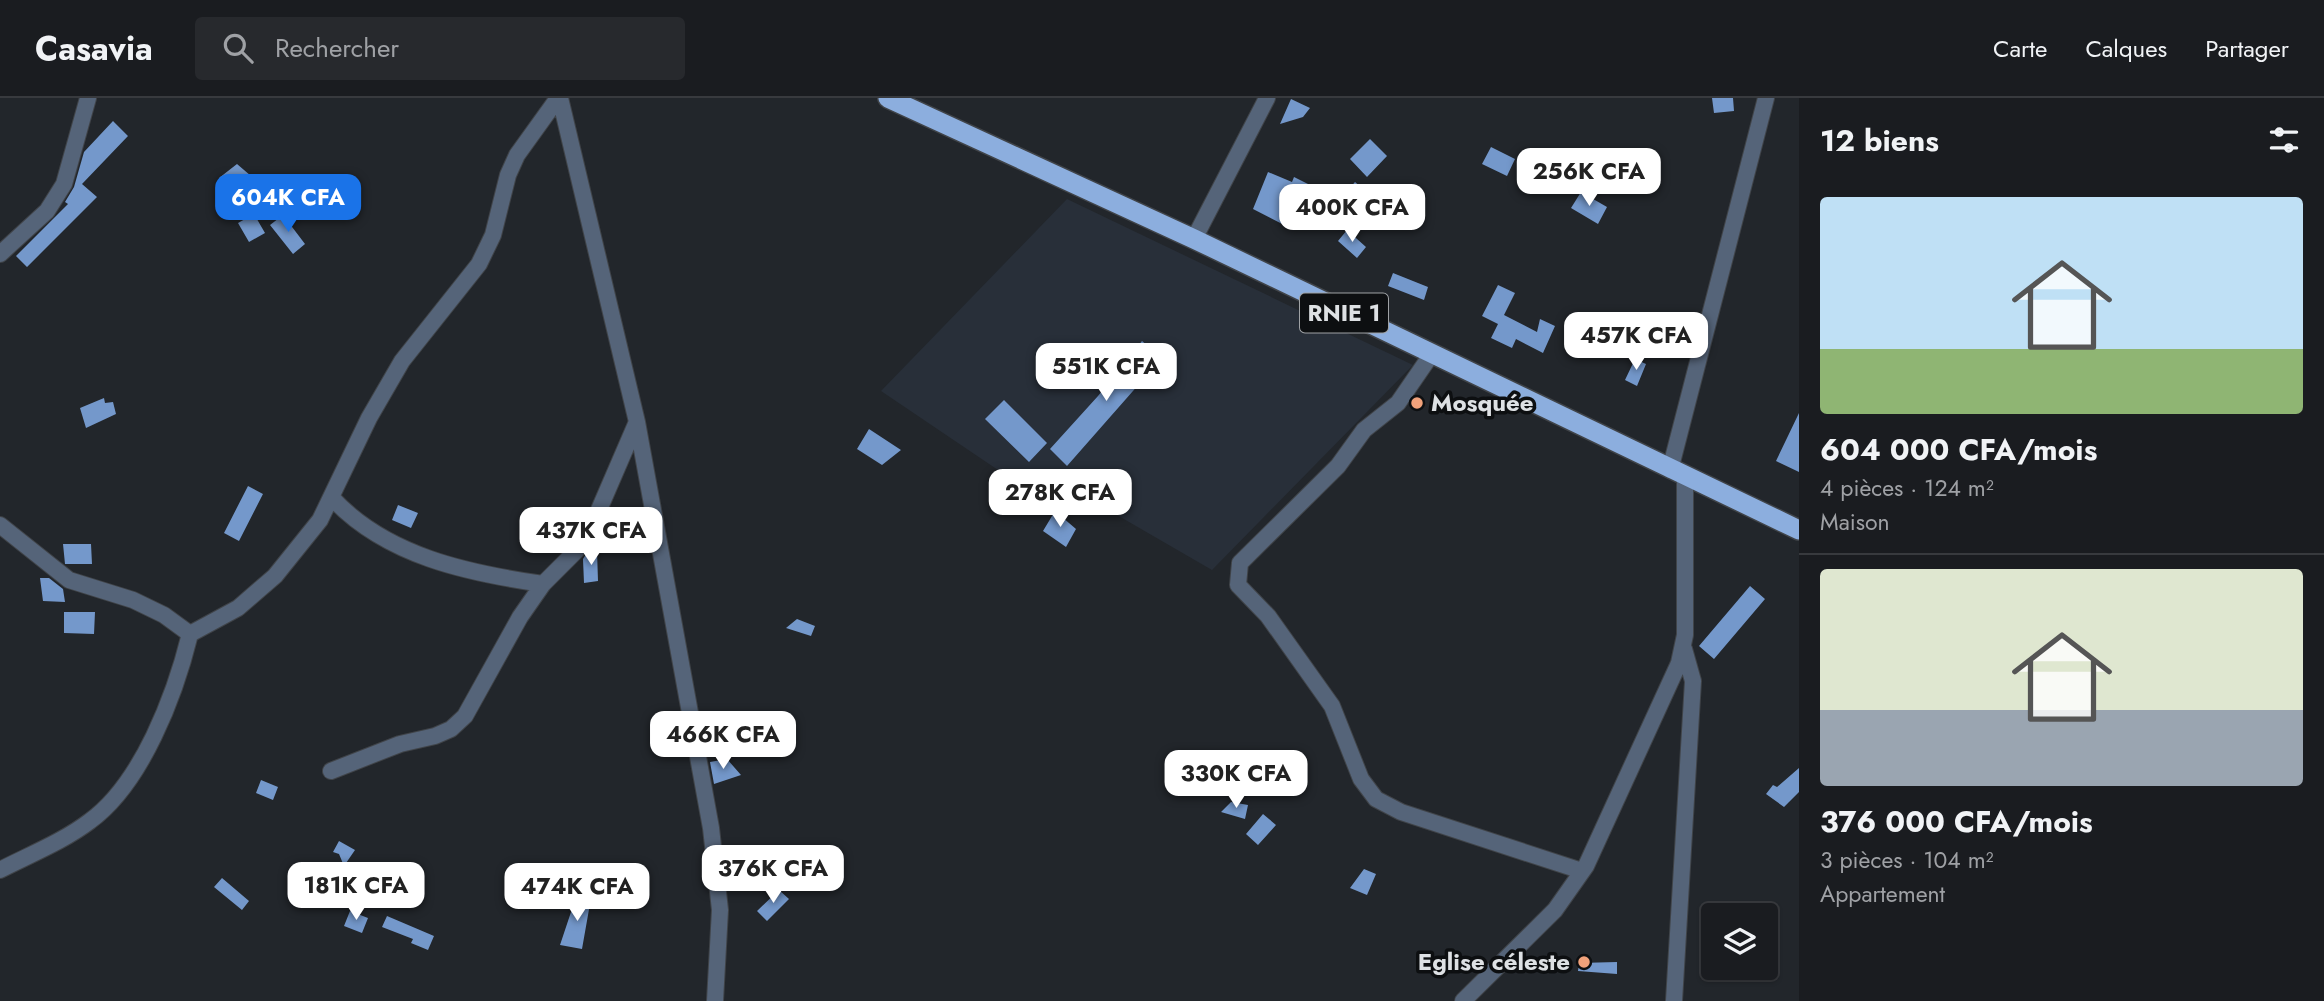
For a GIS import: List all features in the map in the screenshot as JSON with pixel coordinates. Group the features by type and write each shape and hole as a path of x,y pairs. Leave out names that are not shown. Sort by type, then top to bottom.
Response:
{"highway":[{"name":"RNIE 1","path":"888,98 1194,239 1799,530"}],"street":[{"path":"0,254 47,211 64,184 88,98"},
{"path":"559,98 637,422 711,828 720,910 715,1001"},
{"path":"0,870 91,821 137,770 156,732 190,634 238,608 275,576 320,520 369,418 402,361 479,264 493,234 508,175 517,155 559,98"},
{"path":"1194,239 1268,98"},
{"path":"1674,1001 1693,681 1684,649 1677,473 1766,98"},
{"path":"1431,355 1398,403 1364,430 1338,466 1240,563 1238,585 1268,616 1332,706 1361,779 1376,799 1401,812 1582,871"},
{"path":"331,771 400,744 435,736 451,729 465,716 520,617 543,584 577,550 595,519 637,422"},
{"path":"332,498 353,520 376,536 436,561 482,575 543,584"},
{"path":"0,525 69,580 133,600 164,615 190,634"},
{"path":"1463,1001 1555,910 1582,871 1684,649"}],"shaded area":[{"path":"1067,199 1413,365 1212,570 1072,489 1053,507 881,391"}],"building":[{"path":"1712,98 1733,98 1734,111 1714,113"},
{"path":"1291,99 1310,108 1303,117 1280,124"},
{"path":"113,121 128,136 82,184 97,197 27,267 16,256 68,204 65,202 74,187 84,152"},
{"path":"1370,139 1387,156 1367,177 1350,159"},
{"path":"1491,147 1515,159 1507,176 1482,164"},
{"path":"237,164 257,181 237,199 219,178"},
{"path":"1268,172 1292,182 1294,177 1310,185 1290,228 1253,209"},
{"path":"343,174 351,186 335,196 328,184"},
{"path":"1355,182 1393,215 1382,227 1342,197"},
{"path":"1581,192 1607,207 1598,224 1571,208"},
{"path":"254,214 265,233 249,242 238,223"},
{"path":"283,215 305,244 293,254 270,225"},
{"path":"1347,230 1366,247 1357,258 1338,241"},
{"path":"1393,273 1428,287 1424,300 1388,286"},
{"path":"1498,285 1515,293 1504,315 1537,332 1540,319 1555,326 1543,353 1516,339 1512,348 1491,338 1498,324 1482,316"},
{"path":"1142,341 1162,358 1067,466 1050,449 1098,396"},
{"path":"1635,359 1646,364 1637,386 1625,380"},
{"path":"104,398 105,403 113,402 116,414 86,428 80,408"},
{"path":"1004,400 1047,443 1029,462 985,419"},
{"path":"1799,413 1799,472 1776,461"},
{"path":"869,429 901,450 882,465 857,449"},
{"path":"248,486 263,494 239,541 224,533"},
{"path":"398,505 418,513 411,528 392,520"},
{"path":"1055,511 1076,529 1066,547 1043,531"},
{"path":"63,544 91,544 92,564 65,564"},
{"path":"588,551 597,551 598,581 584,583 583,559"},
{"path":"40,578 49,578 63,589 65,602 43,601"},
{"path":"1750,586 1765,599 1714,659 1699,646"},
{"path":"64,612 95,612 94,634 64,633"},
{"path":"797,619 815,626 811,636 786,628"},
{"path":"1289,757 1307,766 1303,777 1283,770"},
{"path":"727,759 741,775 714,784 710,762"},
{"path":"1799,768 1799,792 1784,807 1766,794 1773,785 1777,787"},
{"path":"261,780 278,787 273,800 256,793"},
{"path":"1231,802 1248,805 1245,819 1221,812"},
{"path":"1263,814 1276,825 1258,845 1246,834"},
{"path":"339,841 355,850 344,866 339,854 333,852"},
{"path":"1364,869 1376,874 1367,895 1350,888"},
{"path":"222,878 249,901 242,910 214,887"},
{"path":"779,890 789,899 767,921 757,911"},
{"path":"577,894 591,898 582,949 560,945"},
{"path":"350,911 368,918 362,933 344,926"},
{"path":"387,916 434,936 428,950 411,943 413,939 382,927"},
{"path":"1617,962 1617,974 1578,971 1579,963"}],"place":[{"name":"Mosquée","path":"1417,403"},
{"name":"Eglise céleste","path":"1584,962"}]}
